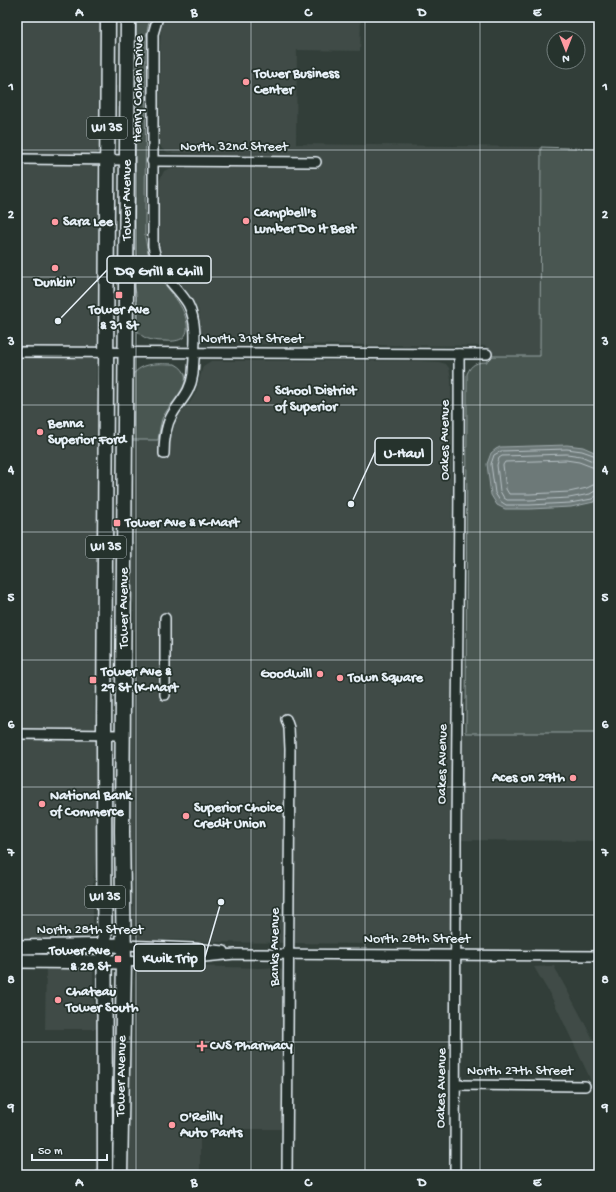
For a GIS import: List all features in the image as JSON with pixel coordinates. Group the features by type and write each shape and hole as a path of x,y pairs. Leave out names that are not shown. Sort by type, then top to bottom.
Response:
{"main road":[{"name":"Tower Avenue","path":"105,1175 104,735 108,17"},
{"name":"Tower Avenue","path":"120,1175 124,962 122,832 128,17"},
{"name":"North 28th Street","path":"17,947 124,946"},
{"name":"North 28th Street","path":"17,961 124,962"}],"street":[{"name":"Henry Cohen Drive","path":"158,17 154,34 153,55 153,246 158,264 162,271 181,294 189,308 194,329 193,374 191,385 187,394 174,411 167,425 164,454"},
{"path":"17,158 127,160"},
{"name":"North 32nd Street","path":"152,161 316,162"},
{"name":"North 31st Street","path":"17,352 487,354"},
{"name":"Oakes Avenue","path":"455,1175 456,833 460,443 459,354"},
{"path":"165,618 165,695"},
{"name":"Banks Avenue","path":"286,719 289,728 290,749 287,1175"},
{"path":"17,734 123,735"},
{"name":"North 28th Street","path":"124,946 193,948 223,951 235,954"},
{"name":"North 28th Street","path":"124,962 189,959 235,954 599,956"},
{"name":"North 27th Street","path":"456,1085 585,1086"}],"shaded area":[{"path":"21,17 102,17 100,146 97,149 98,202 101,221 100,326 97,335 96,390 101,418 98,674 94,692 95,744 97,748 97,843 93,883 93,923 89,936 77,941 17,944 17,53 20,53"},
{"path":"133,17 150,17 146,37 145,237 149,258 154,269 178,302 185,316 187,324 186,334 181,339 174,341 147,339 137,330 136,293 133,281"},
{"path":"165,17 361,17 360,51 297,50 296,144 541,147 540,356 487,356 486,346 256,344 210,341 205,338 201,332 198,309 189,293 171,272 161,251 159,239 159,181 164,171 179,168 296,167 296,157 173,153 162,149 159,134 160,45 161,30"},
{"path":"541,147 599,149 599,733 466,733 467,374 470,368 475,364 487,362 487,356 540,356"},
{"path":"211,361 422,361 446,364 449,368 451,378 452,441 451,733 599,733 599,841 450,840 449,938 447,943 440,945 209,942 180,940 148,941 142,940 134,935 133,901 128,882 129,697 134,663 134,604 130,593 130,571 134,542 134,521 130,503 131,440 171,440 178,417 191,401 196,392 203,366"},
{"path":"152,364 175,364 182,370 185,376 185,383 162,419 158,440 131,440 132,376 141,368"},
{"path":"46,964 91,967 93,969 93,998 97,1016 97,1029 45,1029"},
{"path":"147,964 260,968 279,967 284,974 285,1129 200,1129 200,1175 127,1175 128,1090 133,1029 134,980 137,969"},
{"path":"554,966 599,1052 599,1103 588,1074 552,998 534,967"}],"water":[{"path":"567,445 583,447 599,454 599,498 594,502 571,507 505,509 497,505 491,495 487,464 491,453 500,447"}],"place":[{"name":"Tower Business Center","path":"246,82"},
{"name":"Campbell's Lumber Do It Best","path":"246,221"},
{"name":"Sara Lee","path":"55,222"},
{"name":"Dunkin'","path":"55,268"},
{"name":"Tower Ave & 31 St","path":"119,295"},
{"name":"DQ Grill & Chill","path":"58,321"},
{"name":"School District of Superior","path":"267,399"},
{"name":"Benna Superior Ford","path":"40,432"},
{"name":"U-Haul","path":"351,504"},
{"name":"Tower Ave & K-Mart","path":"117,523"},
{"name":"Goodwill","path":"320,674"},
{"name":"Town Square","path":"340,678"},
{"name":"Tower Ave & 29 St (K-Mart","path":"93,680"},
{"name":"Aces on 29th","path":"573,778"},
{"name":"National Bank of Commerce","path":"42,804"},
{"name":"Superior Choice Credit Union","path":"186,816"},
{"name":"Kwik Trip","path":"221,902"},
{"name":"Tower Ave & 28 St","path":"118,959"},
{"name":"Chateau Tower South","path":"58,1000"},
{"name":"CVS Pharmacy","path":"202,1046"},
{"name":"O'Reilly Auto Parts","path":"172,1125"}]}
